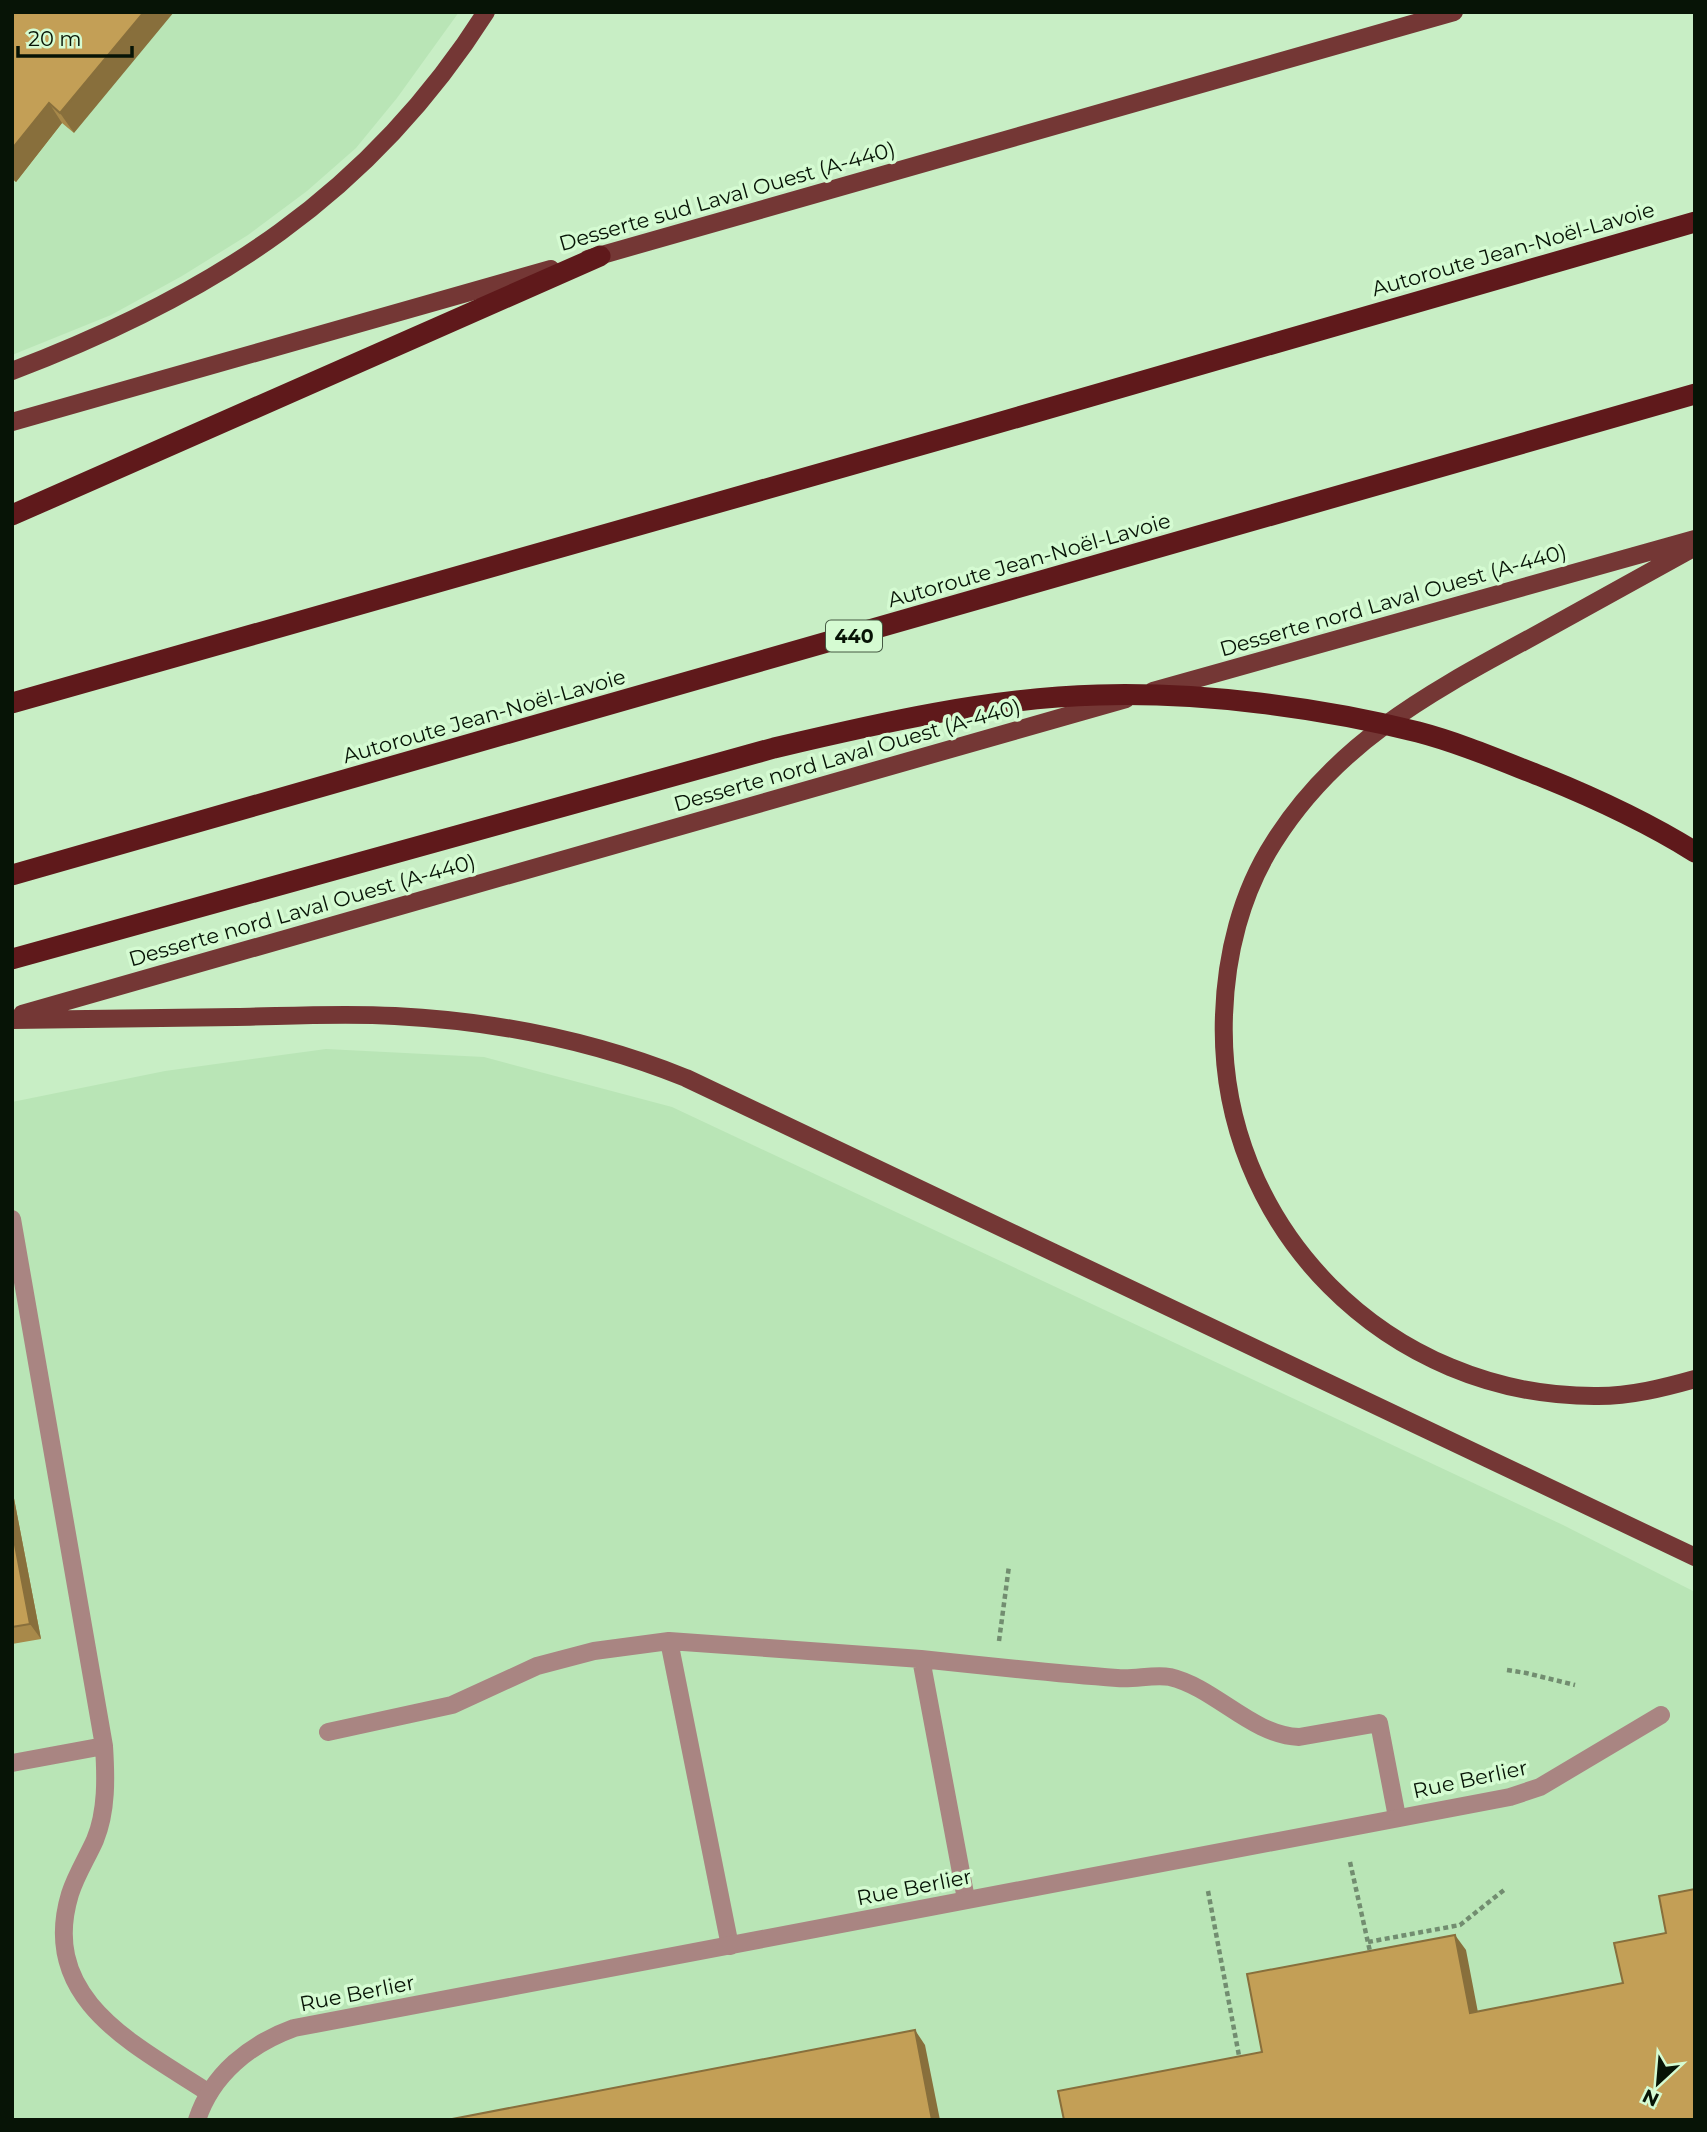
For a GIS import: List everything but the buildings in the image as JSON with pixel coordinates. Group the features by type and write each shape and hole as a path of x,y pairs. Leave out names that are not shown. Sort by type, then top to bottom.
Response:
{"highway":[{"name":"Autoroute Jean-Noël-Lavoie","path":"12,702 977,429 1695,222"},
{"path":"12,515 600,256"},
{"name":"Autoroute Jean-Noël-Lavoie","path":"12,875 1695,394"},
{"path":"12,959 774,748 896,719 1033,699 1098,695 1218,699 1329,713 1420,733 1504,762 1597,799 1695,852"}],"main road":[{"path":"12,371 151,312 206,282 296,223 333,191 398,126 457,54 486,12"},
{"name":"Desserte sud Laval Ouest (A-440)","path":"12,422 1454,12"},
{"name":"Desserte nord Laval Ouest (A-440)","path":"12,1018 1695,539"},
{"path":"1695,547 1423,698 1366,739 1326,776 1273,842 1251,887 1228,963 1223,1048 1231,1102 1242,1141 1269,1203 1298,1250 1315,1271 1354,1310 1378,1328 1427,1358 1453,1369 1509,1387 1536,1392 1624,1395 1695,1380"},
{"path":"12,1018 335,1014 447,1019 507,1028 629,1057 686,1078 1695,1557"}],"street":[{"path":"12,1219 104,1746 106,1773 103,1808 96,1838 70,1893 65,1920 64,1942 69,1969 79,1992 100,2017 125,2039 209,2093"},
{"path":"669,1641 730,1946"},
{"path":"328,1732 452,1705 537,1666 594,1651 669,1641 921,1658 1127,1679 1169,1677 1190,1685 1270,1731 1286,1737 1379,1723 1397,1817"},
{"path":"921,1658 966,1899"},
{"name":"Rue Berlier","path":"197,2120 209,2093 226,2070 246,2052 270,2037 294,2028 1510,1797 1540,1787 1661,1715"},
{"path":"12,1763 104,1746"}],"path":[{"path":"1002,1618 1009,1566"},
{"path":"1507,1671 1575,1685"},
{"path":"1350,1862 1373,1967"},
{"path":"1368,1942 1460,1926 1504,1890"},
{"path":"1209,1891 1242,2072"}],"shaded area":[{"path":"12,12 459,12 397,98 356,148 307,191 248,235 182,276 111,315 12,355"},
{"path":"326,1049 484,1057 672,1107 1563,1525 1695,1592 1695,2120 12,2120 12,1102 165,1071"}]}
